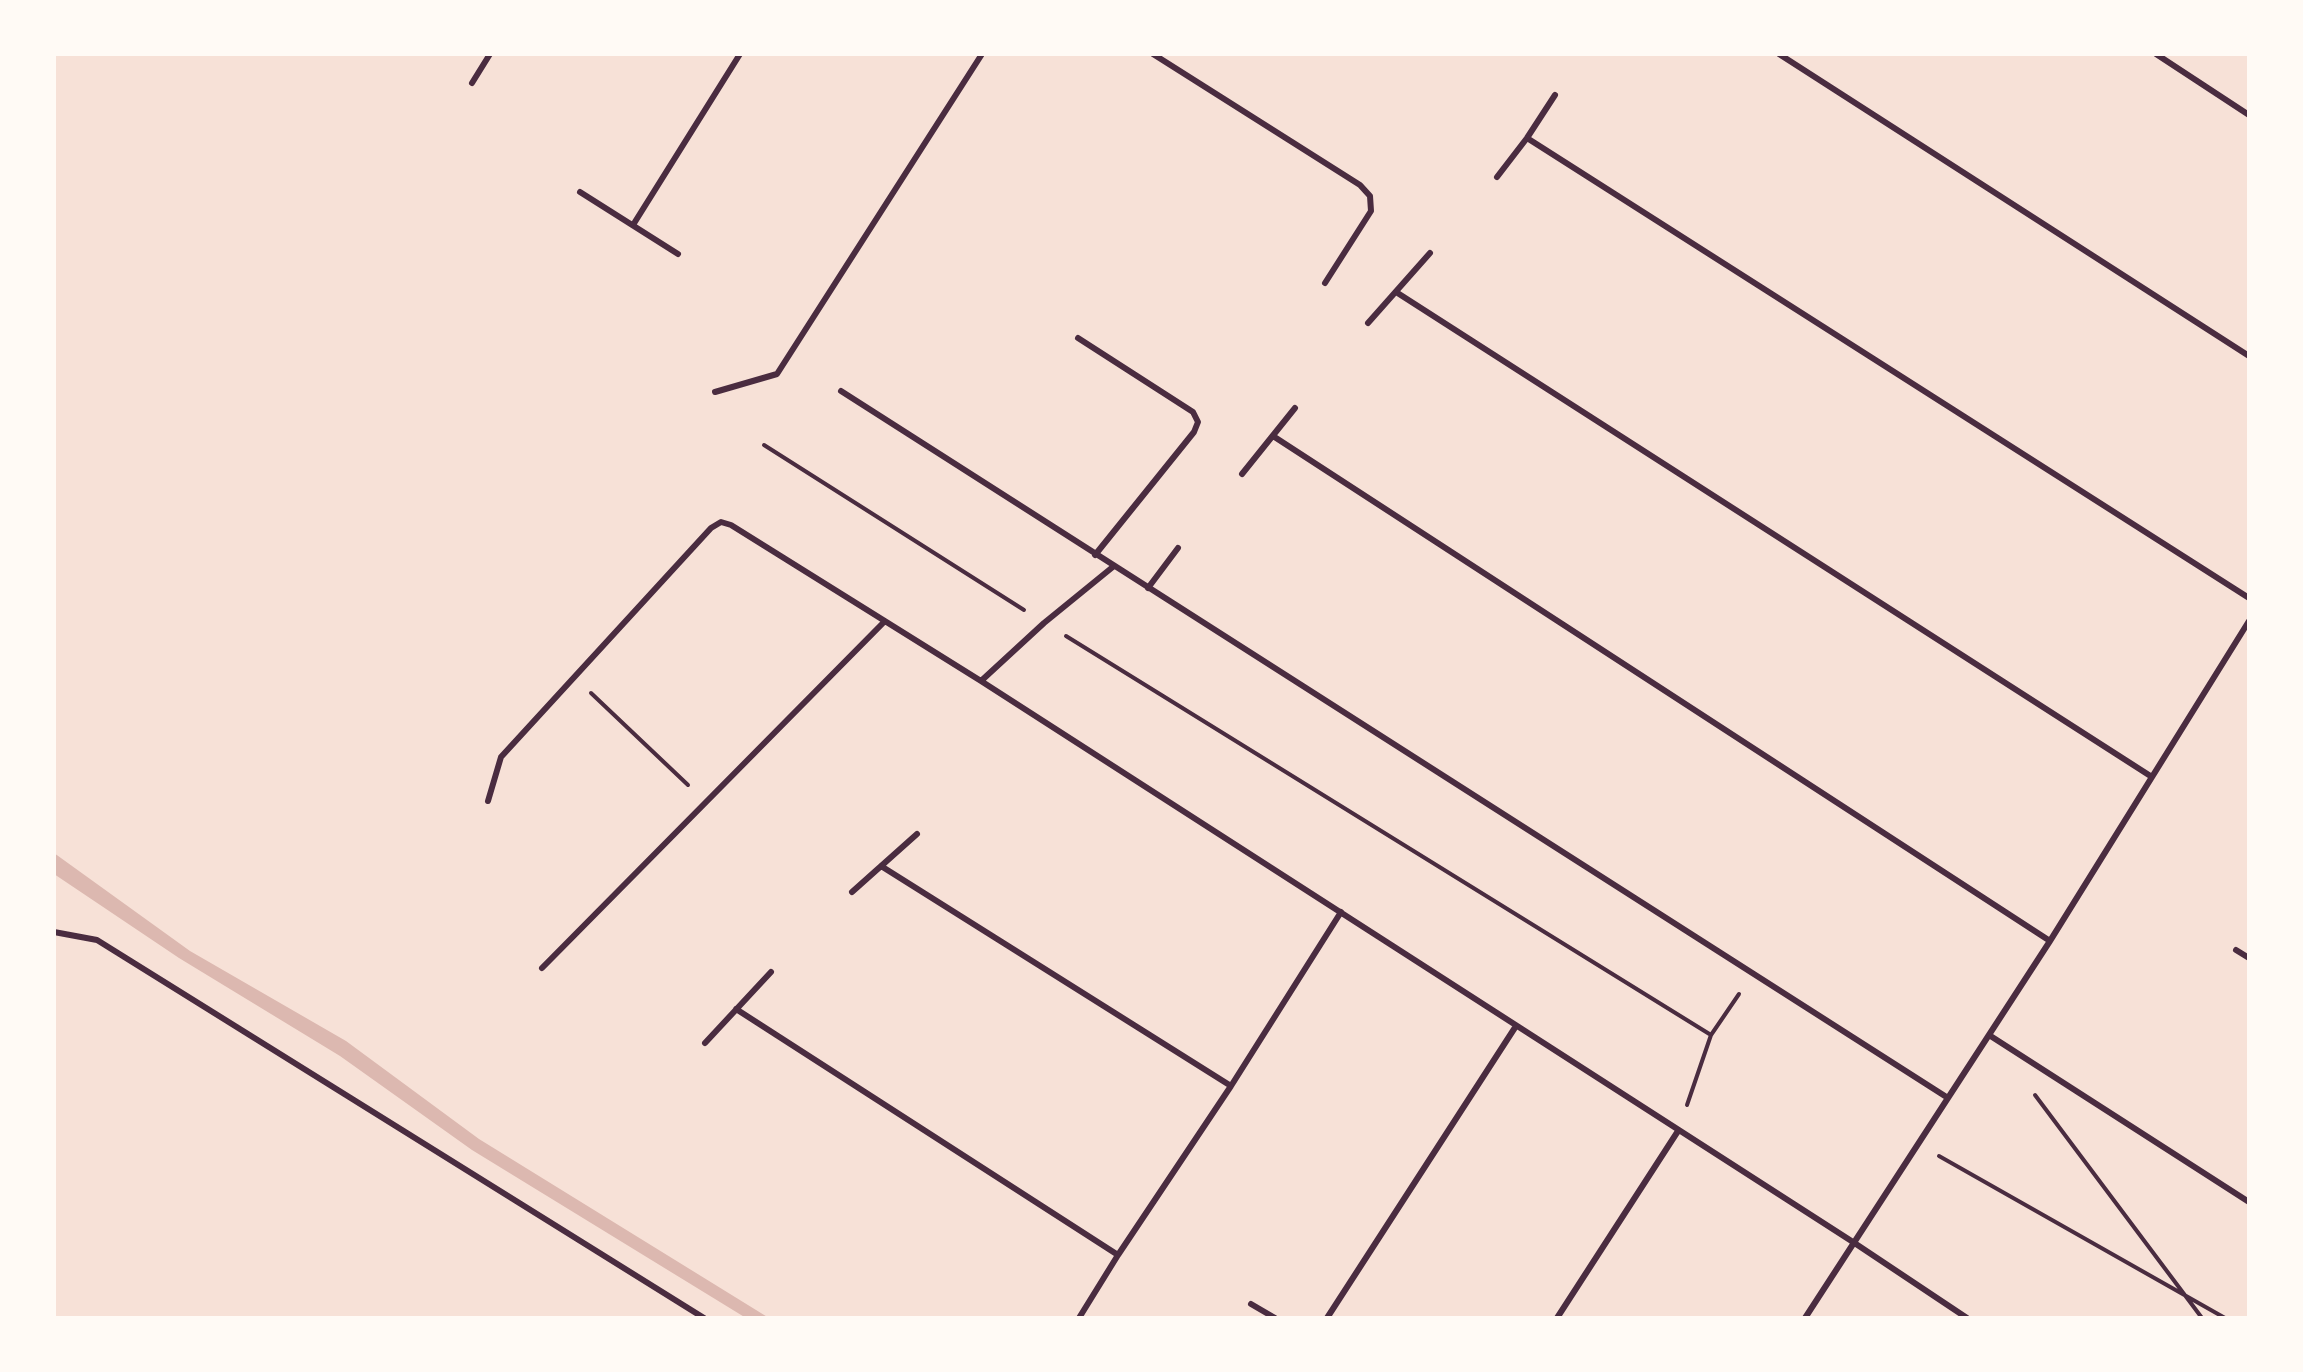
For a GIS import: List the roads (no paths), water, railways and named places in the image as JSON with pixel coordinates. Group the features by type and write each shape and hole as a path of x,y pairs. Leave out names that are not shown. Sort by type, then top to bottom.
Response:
{"street":[{"path":"472,83 490,54"},
{"path":"633,225 740,54"},
{"path":"715,392 777,374 982,54"},
{"path":"1153,54 1360,185 1370,196 1371,211 1325,283"},
{"path":"1779,54 2249,356"},
{"path":"2156,54 2249,115"},
{"path":"1497,177 1527,138 1555,95"},
{"path":"1527,138 2249,598"},
{"path":"580,192 678,254"},
{"path":"1368,323 1430,253"},
{"path":"1396,292 2152,777"},
{"path":"1078,338 1193,412 1198,422 1194,432 1095,555"},
{"path":"841,391 1948,1098"},
{"path":"1242,474 1295,408"},
{"path":"1273,436 2050,941"},
{"path":"488,801 501,757 711,528 720,522 732,525 981,681 1341,912 1853,1242 1966,1318"},
{"path":"1148,588 1178,548"},
{"path":"981,681 1044,622 1114,566"},
{"path":"1805,1318 2050,941 2249,621"},
{"path":"542,968 884,622"},
{"path":"852,892 918,834"},
{"path":"881,866 1231,1086"},
{"path":"1079,1318 1118,1255 1231,1086 1341,912"},
{"path":"54,932 97,940 704,1318"},
{"path":"2236,950 2249,958"},
{"path":"705,1042 771,972"},
{"path":"736,1009 1118,1255"},
{"path":"1327,1318 1516,1026"},
{"path":"1989,1035 2249,1202"},
{"path":"1557,1318 1678,1131"},
{"path":"1251,1304 1275,1318"}]}
